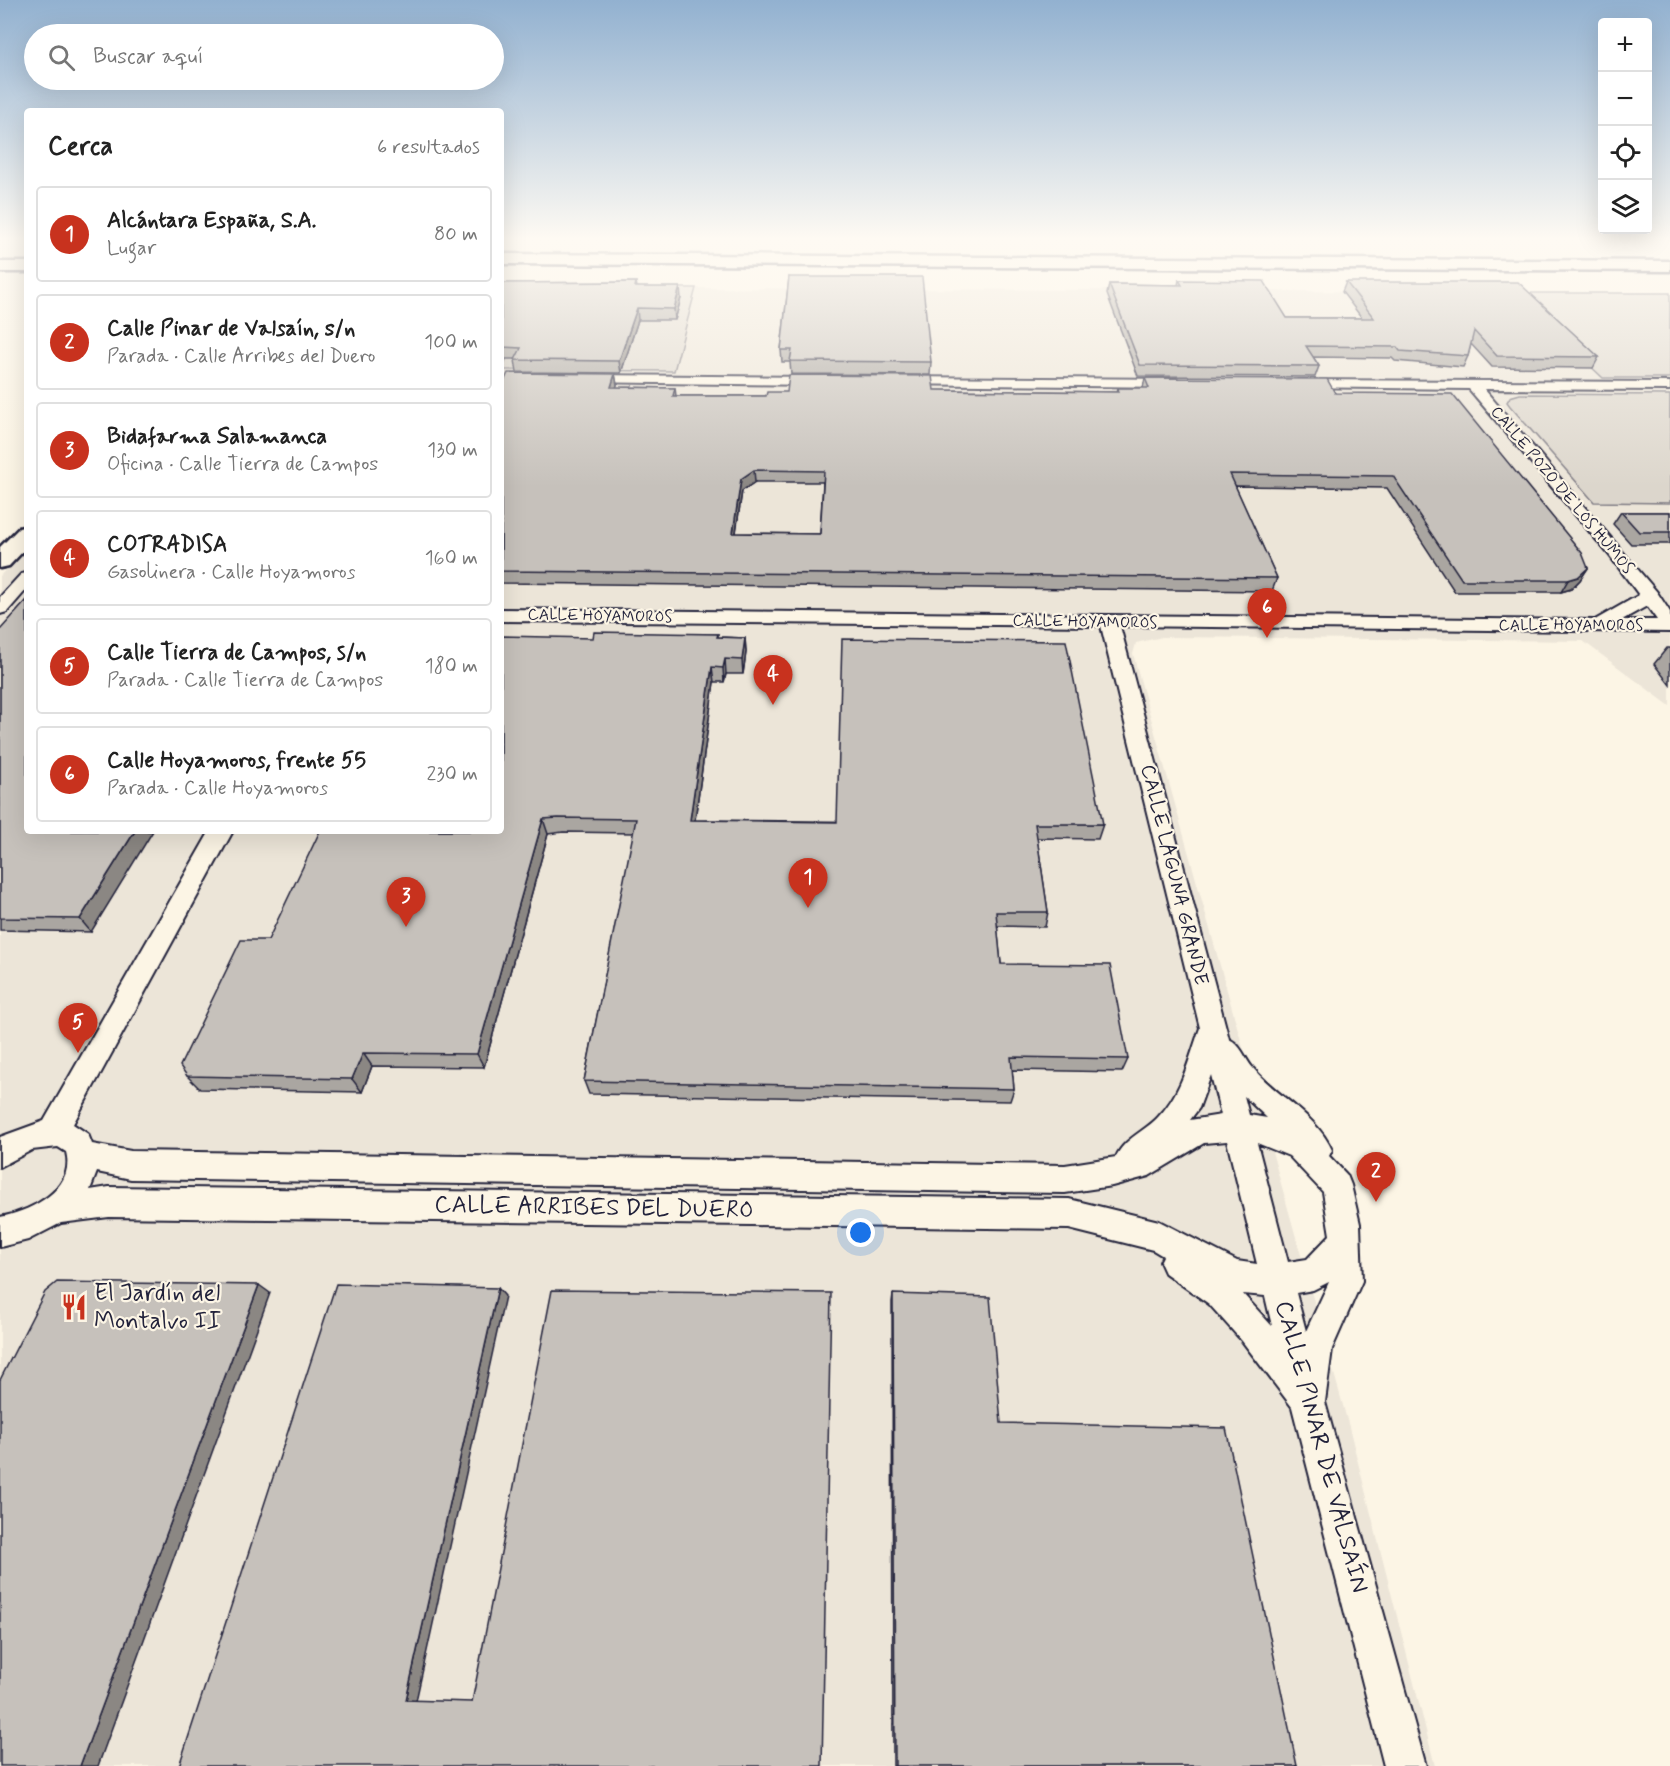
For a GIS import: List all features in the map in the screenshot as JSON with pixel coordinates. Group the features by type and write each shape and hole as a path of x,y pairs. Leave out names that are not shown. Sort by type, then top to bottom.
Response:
{"highway":[{"path":"0,541 24,517"},
{"path":"0,561 24,536"}],"street":[{"path":"570,379 834,381"},
{"path":"880,381 1188,383"},
{"path":"1283,384 1670,386"},
{"name":"CALLE POZO DE LOS HUMOS","path":"1473,385 1651,596 1670,625"},
{"path":"0,608 24,581"},
{"path":"1599,626 1651,596"},
{"name":"CALLE HOYAMOROS","path":"504,615 1110,623 1670,625"},
{"name":"CALLE LAGUNA GRANDE","path":"1110,623 1238,1127"},
{"path":"53,1133 220,834"},
{"path":"1112,1172 1169,1126 1190,1099 1212,1028"},
{"name":"CALLE ARRIBES DEL DUERO","path":"1212,1028 1242,1077 1302,1131 1326,1161 1342,1201 1346,1239 1346,1281 1316,1348 1308,1402"},
{"name":"CALLE ARRIBES DEL DUERO","path":"83,1156 131,1165 1065,1179 1112,1172 1149,1162 1199,1130 1238,1127 1268,1131 1299,1146 1336,1185"},
{"name":"CALLE PINAR DE VALSAÍN","path":"1238,1127 1308,1402 1405,1766"},
{"path":"0,1153 25,1138 53,1133 70,1137 76,1142 83,1156 83,1166 75,1187 56,1209 27,1226 0,1232"},
{"name":"CALLE ARRIBES DEL DUERO","path":"56,1209 109,1202 1070,1214 1159,1236 1206,1263 1235,1276 1254,1280 1278,1280 1313,1274 1326,1265 1346,1239"},
{"name":"CALLE ARRIBES DEL DUERO","path":"1130,1229 1220,1293 1254,1329 1308,1402"}],"shaded area":[{"path":"504,322 1670,322 1670,706 1583,641 1162,637 1136,643 1133,654 1349,1427 1435,1766 0,1766 0,576 24,549 24,834 504,834"},
{"path":"525,322 687,322 674,371 504,370 504,364"},
{"path":"1544,322 1670,322 1670,378 1603,378"},
{"path":"1520,394 1670,395 1670,503 1594,502 1507,402 1510,397"}],"building":[{"path":"504,322 632,322 619,361 515,360 521,348 504,347"},
{"path":"784,322 927,322 931,362 790,361 792,350 781,350"},
{"path":"1124,322 1562,322 1599,357 1497,356 1474,331 1468,356 1400,351 1397,347 1306,346 1319,366 1140,365"},
{"path":"508,373 615,374 611,387 675,388 673,396 766,396 767,392 787,392 789,375 932,376 934,390 1119,392 1118,388 1149,388 1145,378 1327,379 1335,393 1452,394 1582,553 1588,568 1578,577 1568,580 1462,580 1393,476 1230,474 1277,578 504,571 504,382","holes":["754,470 824,471 820,534 733,533 741,479"]},
{"path":"1621,512 1670,512 1670,532 1639,532"},
{"path":"24,603 24,834 133,834 80,919 0,918 0,630"},
{"path":"594,632 718,634 717,637 745,638 742,660 725,659 723,668 712,667 690,820 837,822 842,639 1066,641 1103,824 1035,824 1048,912 996,912 1001,964 1110,965 1128,1059 1011,1057 1014,1089 584,1081 636,819 558,818 543,819 477,1054 363,1053 352,1079 187,1076 180,1066 241,940 268,940 319,834 504,834 504,636 593,638"},
{"path":"57,1282 259,1285 80,1766 0,1766 0,1380 45,1292"},
{"path":"336,1284 498,1288 406,1700 472,1702 552,1290 831,1293 822,1766 179,1766"},
{"path":"893,1294 990,1297 1001,1423 1226,1428 1297,1766 895,1766"}],"place":[{"name":"Calle Hoyamoros, frente 55","path":"1267,638"},
{"name":"COTRADISA","path":"773,705"},
{"name":"Alcántara España, S.A.","path":"808,908"},
{"name":"Bidafarma Salamanca","path":"406,927"},
{"name":"Calle Tierra de Campos, s/n","path":"78,1053"},
{"name":"Calle Pinar de Valsaín, s/n","path":"1376,1202"},
{"name":"El Jardín del Montalvo II","path":"74,1307"}]}
